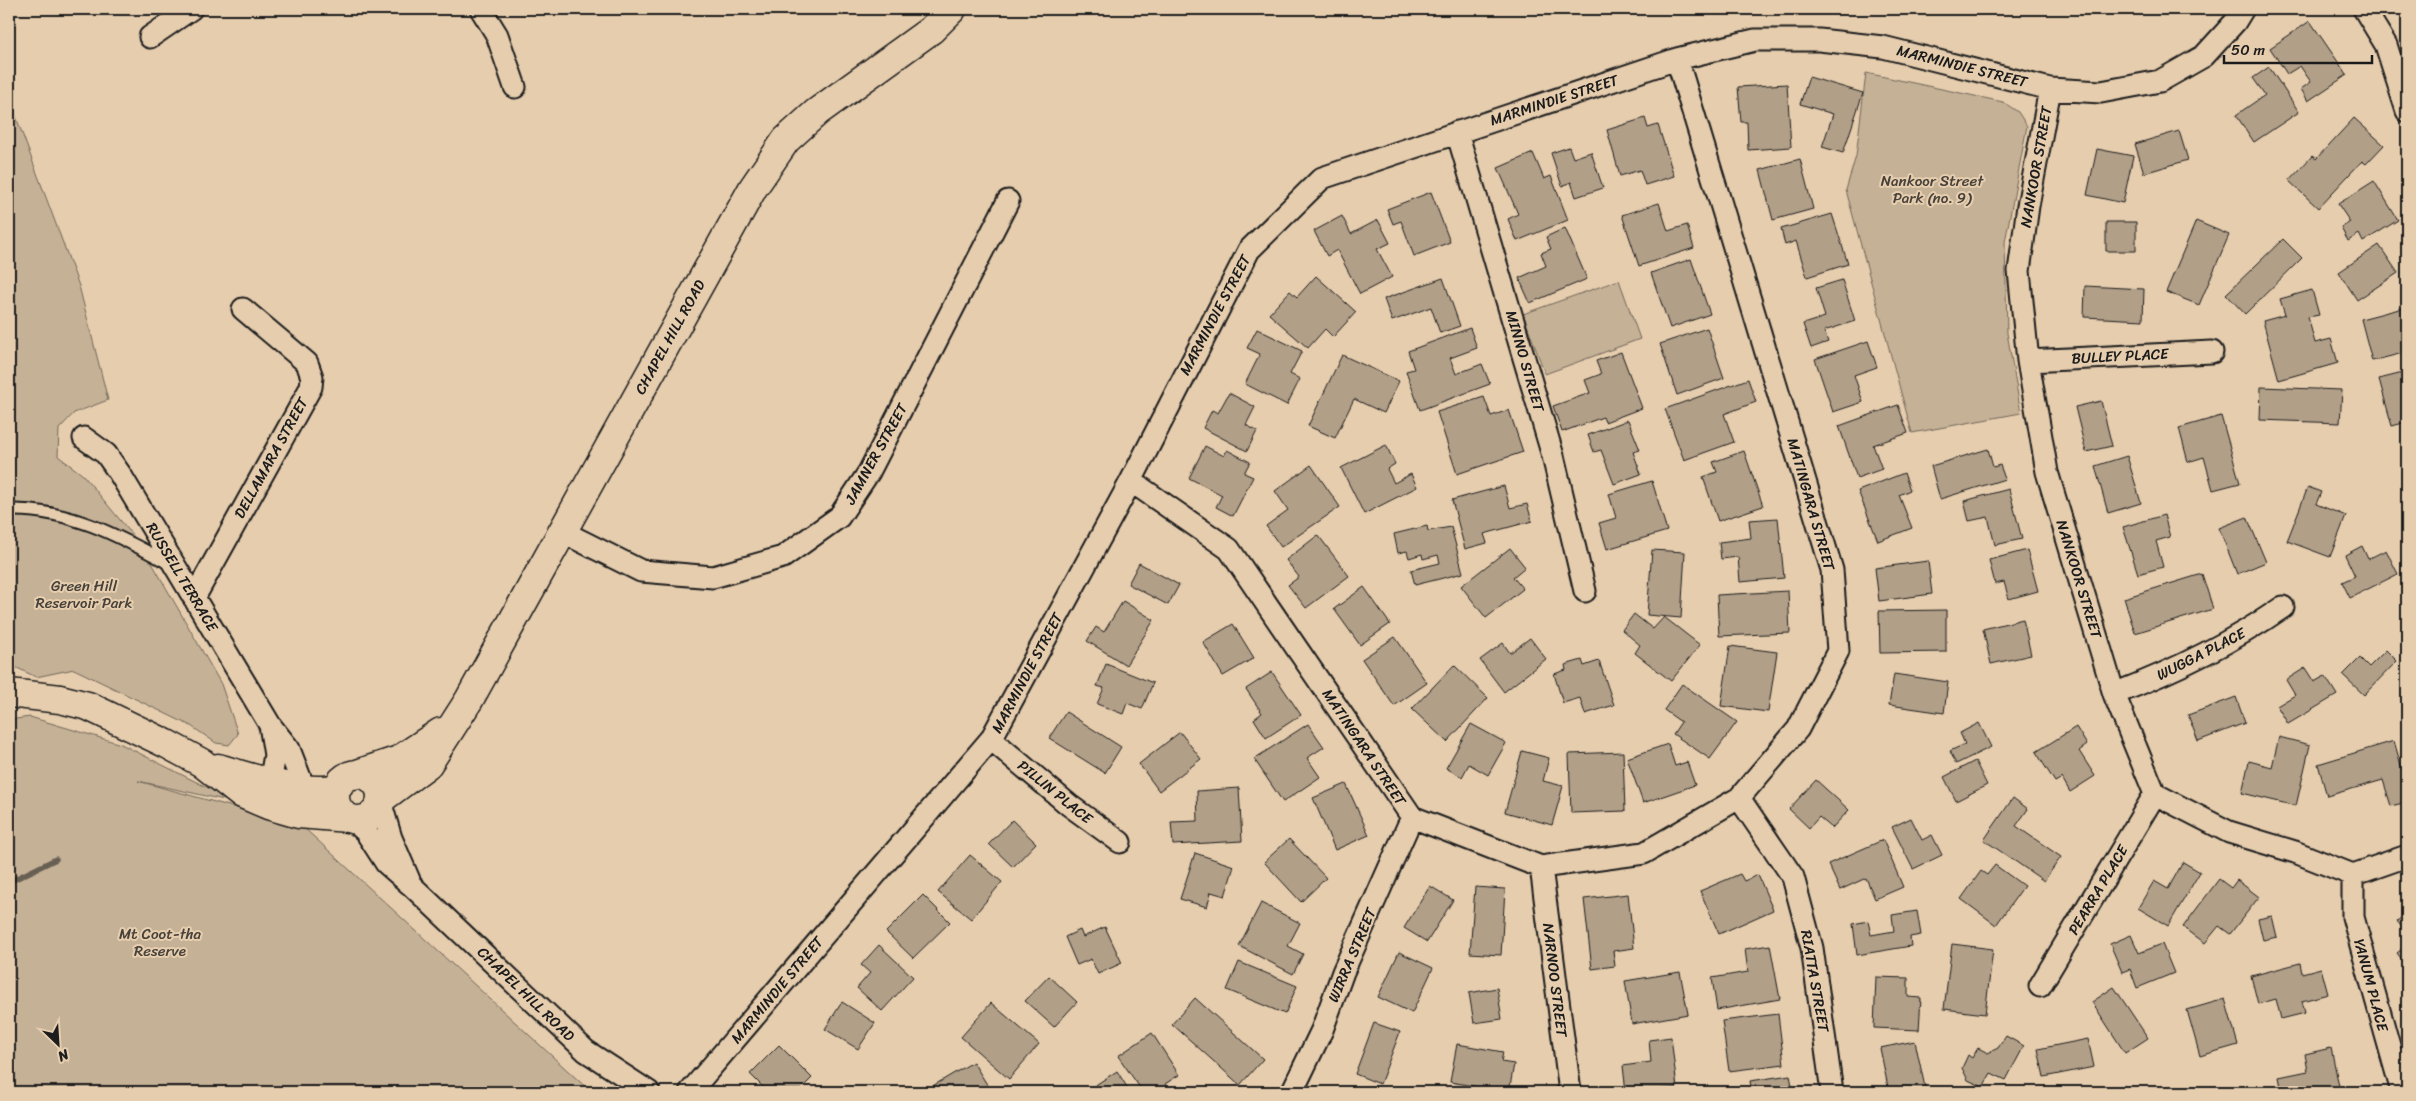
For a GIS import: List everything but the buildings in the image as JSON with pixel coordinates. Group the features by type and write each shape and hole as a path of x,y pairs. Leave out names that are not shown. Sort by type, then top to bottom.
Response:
{"main road":[{"name":"CHAPEL HILL ROAD","path":"381,800 428,764 469,700 753,188 786,140 818,112 932,30 952,9"},
{"path":"9,694 60,699 88,706 202,763 270,782 329,790 347,780 365,776 372,779 379,788 381,800 376,812 363,820 308,815 278,809 240,793 202,763"},
{"name":"CHAPEL HILL ROAD","path":"347,780 406,756 455,722"},
{"path":"347,780 336,801 340,811 350,818"},
{"path":"270,782 278,799 308,815"}],"street":[{"path":"150,37 191,9"},
{"path":"481,9 497,35 515,87"},
{"name":"MARMINDIE STREET","path":"690,1092 991,739 1131,480 1249,250 1322,178 1677,59 1755,40 1820,40 1883,47 2050,89 2102,92 2160,81 2204,56 2235,22 2243,9"},
{"path":"2364,9 2386,45 2407,111"},
{"name":"MATINGARA STREET","path":"1131,480 1229,549 1412,817 1541,867 1644,853 1739,798 1798,729 1838,651 1832,570 1677,59"},
{"name":"NANKOOR STREET","path":"2050,89 2028,206 2019,271 2028,360 2047,472 2114,694 2155,794"},
{"name":"MINNO STREET","path":"1457,132 1553,456 1585,591"},
{"name":"JAMNER STREET","path":"563,532 641,571 713,578 783,557 840,517 869,472 1008,201"},
{"name":"DELLAMARA STREET","path":"194,598 311,387 312,377 307,363 243,309"},
{"name":"BULLEY PLACE","path":"2028,360 2212,352"},
{"name":"RUSSELL TERRACE","path":"84,438 97,446 110,459 270,725 287,745 304,788"},
{"name":"WUGGA PLACE","path":"2114,694 2147,682 2246,632 2284,607"},
{"name":"RUSSELL TERRACE","path":"270,725 274,755 270,782"},
{"name":"PILLIN PLACE","path":"991,739 1068,805 1120,842"},
{"path":"2155,794 2229,832 2295,852 2353,875 2407,856"},
{"name":"PEARRA PLACE","path":"2040,986 2155,794"},
{"name":"RIATTA STREET","path":"1739,798 1793,877 1812,948 1832,1092"},
{"name":"CHAPEL HILL ROAD","path":"381,800 391,838 412,885"},
{"name":"WIRRA STREET","path":"1292,1092 1322,1030 1343,972 1412,817"},
{"name":"CHAPEL HILL ROAD","path":"350,818 366,832 386,863 412,885 586,1051 649,1092"},
{"name":"NARNOO STREET","path":"1541,867 1570,1092"},
{"name":"YANUM PLACE","path":"2353,875 2353,917 2402,1092"}],"lane":[{"path":"9,510 41,513 93,525 121,537 176,567"}],"green space":[{"name":"Nankoor Street Park (no. 9)","path":"1866,73 2003,102 2018,112 2027,126 2005,242 2007,333 2021,413 1912,433 1846,190 1856,156"},
{"name":"Green Hill Reservoir Park","path":"9,98 79,286 108,400 74,413 59,429 58,456 83,475 144,549 221,684 238,734 229,745 216,743 191,726 74,669 36,677 9,664"},
{"path":"1619,280 1640,339 1545,374 1523,314"},
{"name":"Mt Coot-tha Reserve","path":"30,717 121,744 238,803 138,781 302,826 591,1092 9,1092 9,720"}],"waterway":[{"path":"9,882 56,859"}]}
